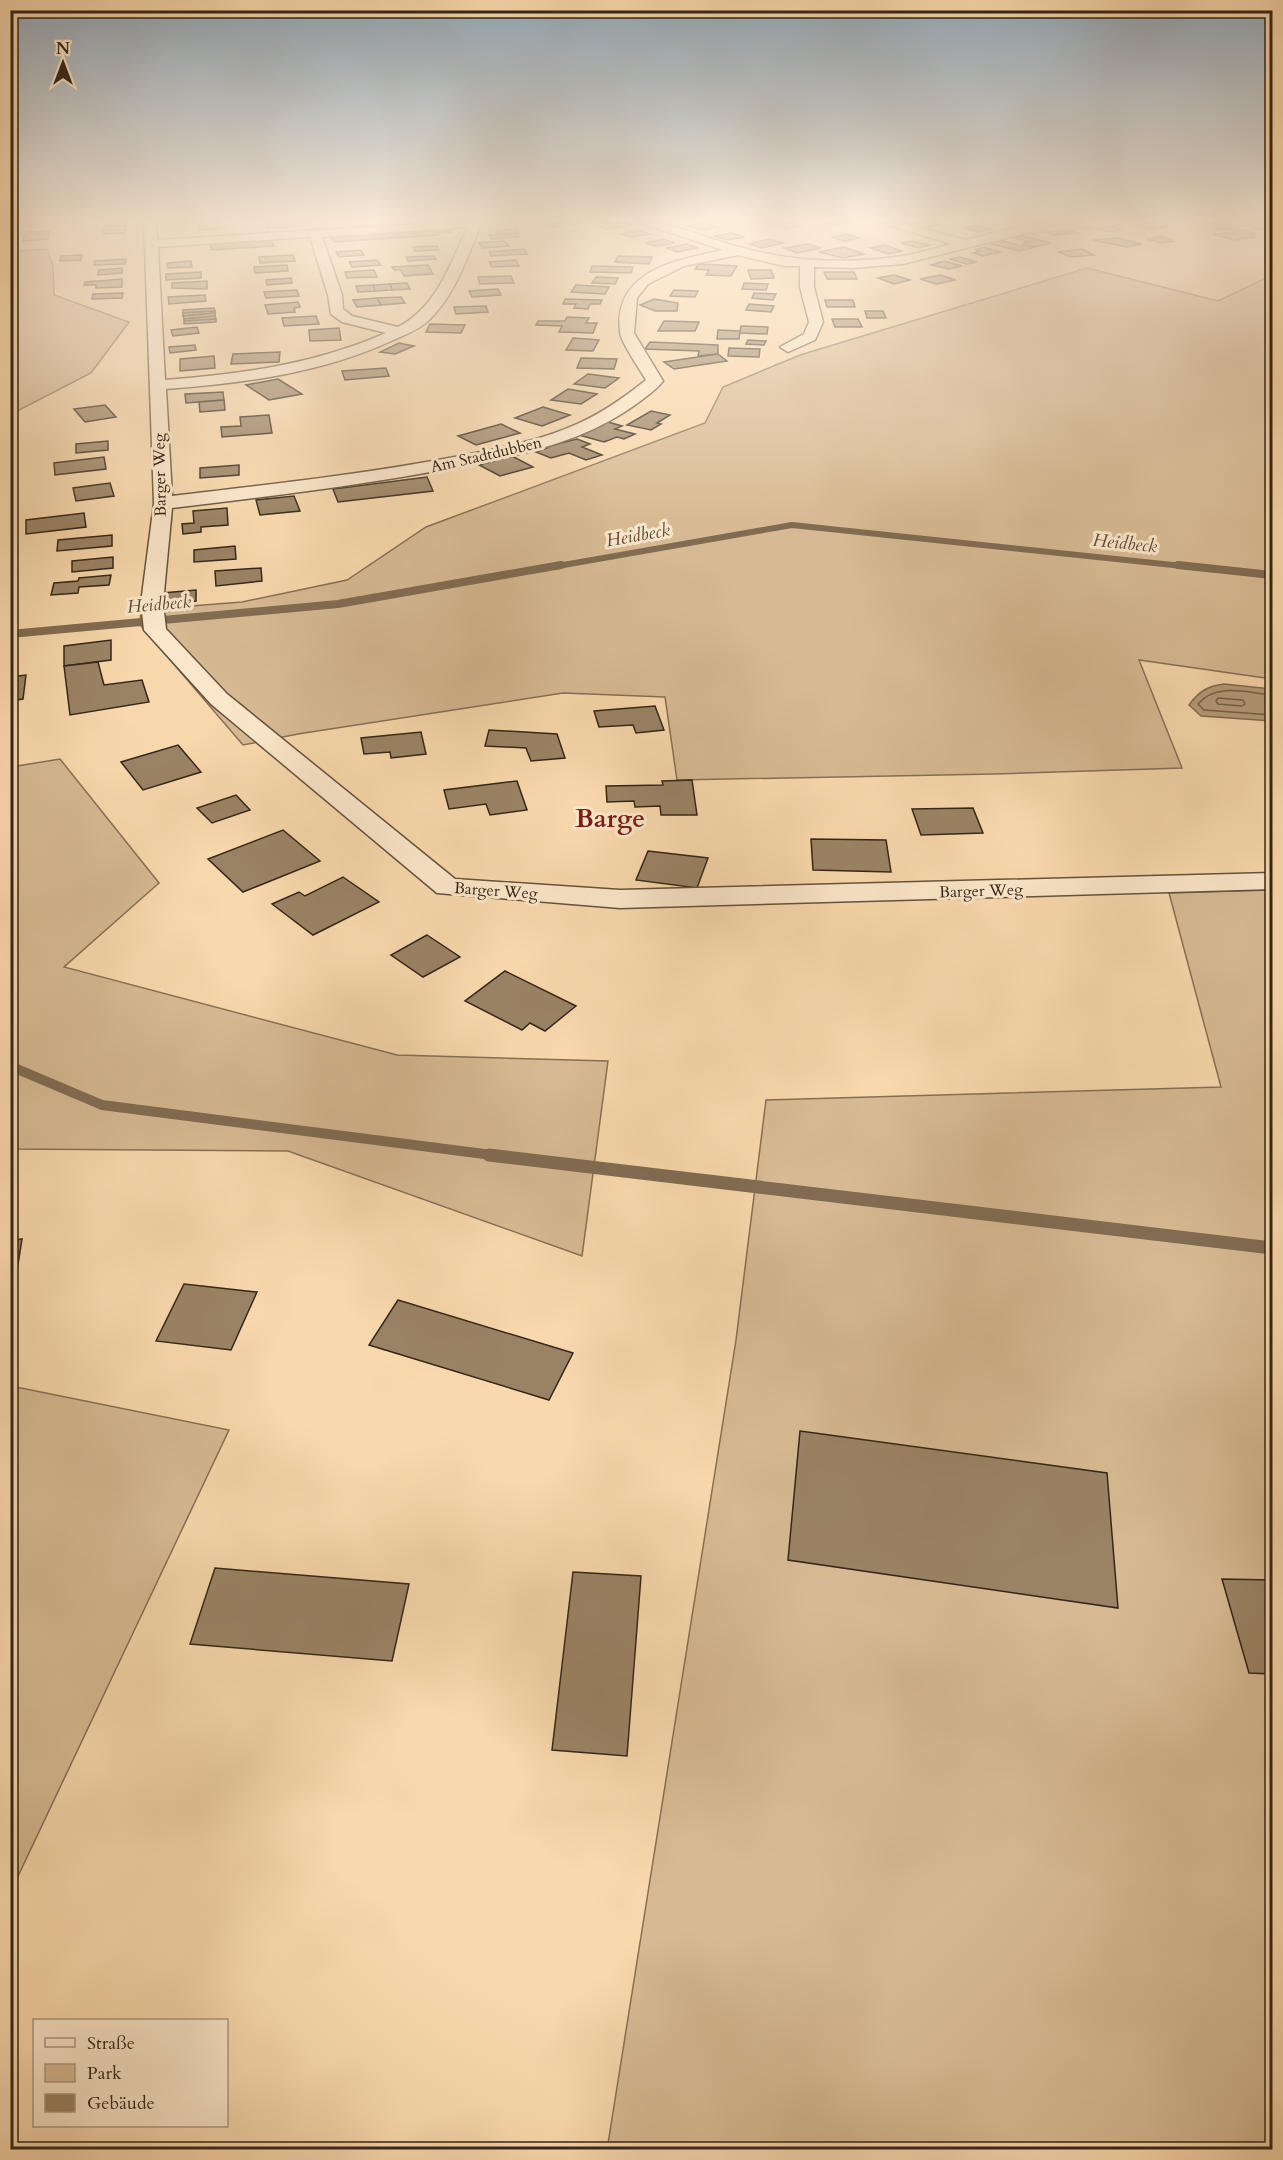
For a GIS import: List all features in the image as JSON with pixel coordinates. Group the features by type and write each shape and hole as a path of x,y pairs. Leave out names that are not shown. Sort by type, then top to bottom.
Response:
{"street":[{"name":"Barger Weg","path":"154,321 163,503 153,617 219,699 447,886 620,899 1272,881"},
{"path":"354,321 400,332"},
{"path":"157,385 228,380 294,369 371,346 418,321"},
{"name":"Am Stadtdubben","path":"163,503 412,471 525,448 582,428 631,402 655,381 627,333 628,321"},
{"path":"788,347 810,337 816,321"}],"green space":[{"path":"11,321 129,322 91,373 17,411 11,444"},
{"path":"913,321 1272,321 1272,679 1139,660 1182,768 677,780 665,697 563,693 298,734 243,745 141,626 140,610 242,602 347,580 426,527 705,423 723,387 800,355"},
{"path":"60,759 159,883 64,967 397,1055 608,1061 582,1256 288,1151 11,1149 11,767"},
{"path":"1272,890 1272,2149 607,2150 736,1340 766,1100 1221,1087 1169,893"},
{"path":"10,1386 229,1430 11,1891"}],"water":[{"path":"1224,684 1272,689 1272,721 1201,716 1189,705 1204,690"}],"building":[{"path":"184,321 216,321 216,322 184,324"},
{"path":"283,321 318,321 319,324 284,326"},
{"path":"538,321 597,323 593,333 559,332 562,326 536,325"},
{"path":"664,321 699,322 695,331 658,331"},
{"path":"833,321 859,321 862,327 835,327"},
{"path":"430,324 465,325 461,333 426,332"},
{"path":"741,326 768,327 767,334 740,333"},
{"path":"197,327 199,333 173,336 171,330"},
{"path":"339,328 341,340 310,341 309,330"},
{"path":"718,330 740,331 739,339 717,339"},
{"path":"573,338 599,340 593,351 566,350"},
{"path":"748,340 766,341 764,345 746,344"},
{"path":"650,342 718,345 718,354 698,356 699,351 645,349"},
{"path":"399,343 414,346 395,354 380,352"},
{"path":"195,345 196,350 170,353 169,347"},
{"path":"729,348 760,349 759,357 728,356"},
{"path":"280,352 279,362 231,364 233,354"},
{"path":"718,354 727,361 674,369 664,362"},
{"path":"214,356 215,368 180,371 180,359"},
{"path":"581,358 617,359 614,369 577,368"},
{"path":"386,368 389,376 345,380 342,371"},
{"path":"588,374 619,378 605,388 574,384"},
{"path":"278,379 302,394 269,400 246,385"},
{"path":"568,389 597,394 581,404 551,400"},
{"path":"223,392 224,400 186,403 185,394"},
{"path":"224,400 225,410 200,412 199,402"},
{"path":"105,405 116,417 85,422 74,409"},
{"path":"543,407 570,415 542,426 515,418"},
{"path":"651,411 670,415 651,430 627,425"},
{"path":"269,415 272,433 222,437 221,427 241,426 240,417"},
{"path":"608,422 622,426 615,429 635,434 624,439 617,437 604,442 579,435"},
{"path":"501,424 520,433 476,445 458,436"},
{"path":"577,439 590,444 582,447 602,455 586,460 569,453 551,458 536,452 547,448 545,447"},
{"path":"108,441 108,450 76,453 76,444"},
{"path":"512,456 533,467 500,476 479,465"},
{"path":"104,457 106,469 55,475 54,463"},
{"path":"239,465 239,475 200,478 200,468"},
{"path":"427,477 433,491 338,502 333,489"},
{"path":"110,483 114,496 76,501 73,488"},
{"path":"294,496 300,511 260,515 256,500"},
{"path":"227,508 228,525 201,527 201,532 183,534 182,524 194,523 193,511"},
{"path":"84,513 86,527 26,534 26,520"},
{"path":"112,535 112,546 57,551 58,540"},
{"path":"235,546 236,559 194,562 194,550"},
{"path":"113,557 113,568 72,572 72,561"},
{"path":"261,568 262,581 216,586 215,571"},
{"path":"111,575 109,585 79,587 78,593 51,595 54,583"},
{"path":"196,590 196,601 161,604 162,593"},
{"path":"111,640 111,660 64,666 64,646"},
{"path":"98,662 104,685 142,680 149,702 70,715 64,666"},
{"path":"26,675 23,699 10,701 10,677"},
{"path":"655,706 664,730 636,733 633,725 599,727 594,711"},
{"path":"489,730 557,734 565,758 531,761 526,748 485,746"},
{"path":"421,732 426,754 391,758 390,752 364,754 361,738"},
{"path":"178,745 201,772 143,790 121,762"},
{"path":"692,780 697,815 661,815 660,806 635,807 634,801 607,802 606,786 663,785 662,781"},
{"path":"517,781 527,810 490,815 486,804 449,809 444,790"},
{"path":"236,795 250,810 212,823 197,808"},
{"path":"973,808 983,833 921,835 912,809"},
{"path":"283,830 320,861 243,892 208,859"},
{"path":"811,839 886,840 891,872 813,870"},
{"path":"648,851 708,858 697,888 636,880"},
{"path":"343,877 379,902 313,935 272,904 299,892 305,896"},
{"path":"427,935 460,957 423,977 391,955"},
{"path":"505,971 576,1006 545,1031 530,1023 522,1030 465,1001"},
{"path":"22,1239 12,1303 10,1303 10,1241"},
{"path":"184,1284 257,1292 231,1350 156,1341"},
{"path":"398,1300 573,1353 549,1400 369,1345"},
{"path":"800,1431 1107,1473 1118,1608 788,1560"},
{"path":"215,1568 409,1584 392,1661 190,1644"},
{"path":"573,1572 641,1576 627,1756 552,1750"},
{"path":"1222,1579 1272,1580 1272,1674 1249,1673"},
{"path":"10,2144 42,2150 10,2150"}],"waterway":[{"name":"Heidbeck","path":"552,567 792,525 1192,567"},
{"name":"Heidbeck","path":"10,634 338,604 561,565"},
{"name":"Heidbeck","path":"1178,565 1272,575"},
{"path":"10,1066 102,1105 500,1156"},
{"path":"489,1155 1272,1248"}],"district":[{"name":"Barge","path":"610,818"}]}
